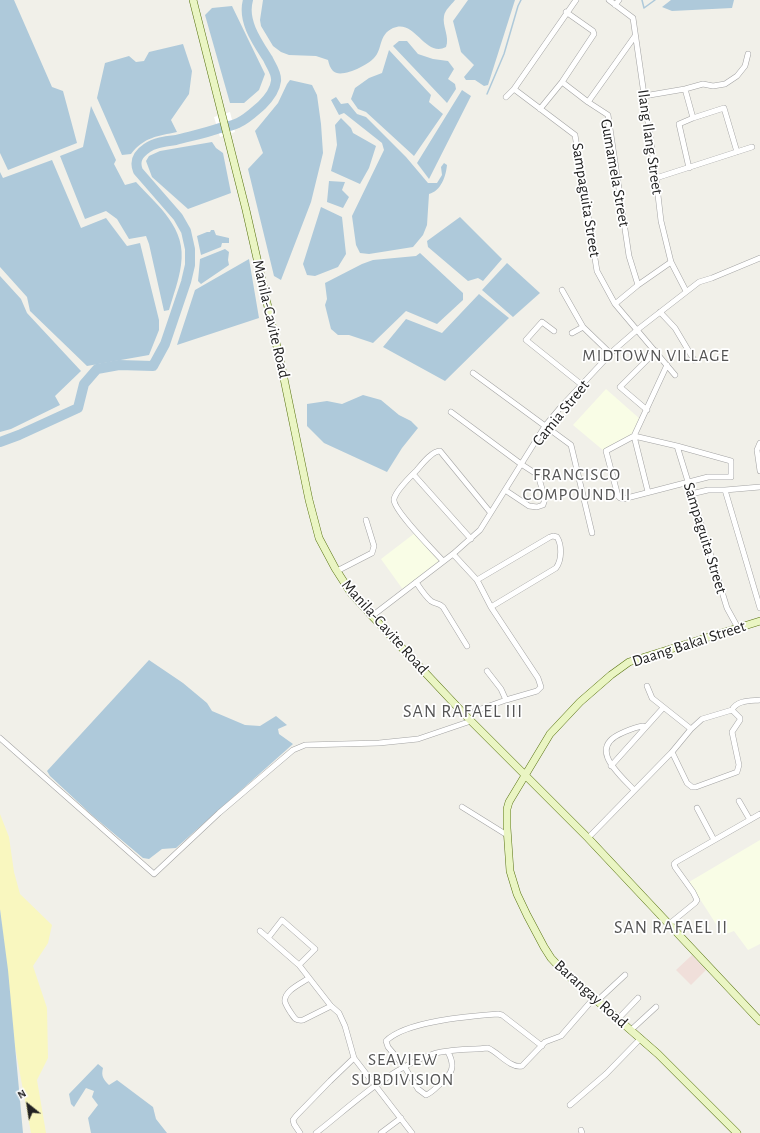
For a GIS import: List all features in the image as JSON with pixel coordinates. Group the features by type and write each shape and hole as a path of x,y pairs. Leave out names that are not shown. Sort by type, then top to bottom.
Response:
{"main road":[{"name":"Manila-Cavite Road","path":"193,0 245,204 282,369 309,500 319,538 337,571 351,593 372,616 525,776 588,838 668,925 760,1021"},
{"name":"Daang Bakal Street","path":"525,776 550,734 585,698 625,664 760,621"},
{"name":"Barangay Road","path":"525,776 509,802 507,809 507,835 510,871 513,884 527,916 547,952 556,963 595,1000 641,1038 678,1072 737,1133"}],"street":[{"path":"506,97 514,89 566,12 576,0"},
{"name":"Ilang Ilang Street","path":"609,0 633,18 661,221 671,262 686,291"},
{"path":"616,5 619,0"},
{"path":"540,109 562,82 594,34 593,31 566,12"},
{"path":"588,102 635,36"},
{"path":"644,96 685,89 703,84 713,86 725,84 738,76 745,66 748,54"},
{"name":"Gumamela Street","path":"562,82 608,115 629,256 638,285"},
{"name":"Sampaguita Street","path":"514,89 575,135 598,271 615,304 675,375"},
{"path":"685,89 693,118"},
{"path":"689,168 679,124 693,118 724,108 737,152"},
{"path":"656,178 752,146"},
{"name":"Camia Street","path":"372,616 453,554 480,530 545,426 611,354 637,330 699,282 760,258"},
{"path":"615,304 638,285 671,262"},
{"path":"562,290 583,326 611,354"},
{"path":"660,312 675,328 694,360"},
{"path":"554,331 542,322 526,340 582,385"},
{"path":"572,333 583,326"},
{"path":"647,410 620,387 656,351"},
{"path":"634,436 678,446 731,461 730,477 708,477 688,481 623,499 618,496 606,451 634,436 667,365"},
{"path":"473,373 571,445 592,533"},
{"path":"451,412 538,475 546,498 543,505 537,507 529,506 505,490"},
{"path":"634,436 648,492"},
{"path":"760,443 757,450 760,471"},
{"name":"Sampaguita Street","path":"678,446 691,494 727,608 738,628"},
{"path":"443,561 394,504 394,499 398,491 434,452 440,451 490,512"},
{"path":"413,474 471,539"},
{"path":"691,494 708,490 760,488"},
{"path":"725,490 760,608"},
{"path":"337,571 372,552 374,546 366,520"},
{"path":"477,580 550,537 557,537 559,540 560,563 556,568 491,607"},
{"path":"453,554 477,580 491,607 538,678 541,687 538,691 475,711"},
{"path":"416,582 430,600 443,606 467,646"},
{"path":"487,672 501,689 506,700"},
{"path":"647,686 652,698 691,730"},
{"path":"588,838 702,719 732,710 736,704 760,700"},
{"path":"612,766 663,708"},
{"path":"672,752 687,783 692,787 696,787 737,772 739,765 732,732 740,718 732,710"},
{"path":"0,738 154,874 219,813 293,750 305,745 379,743 418,739 468,716"},
{"path":"634,790 612,766 606,756 606,751 611,739 614,736 638,726 646,727"},
{"path":"739,801 750,820"},
{"path":"462,807 507,835"},
{"path":"698,808 714,840"},
{"path":"668,925 697,900 674,864 760,814"},
{"path":"268,938 282,920 315,949 298,965"},
{"path":"260,931 298,965 331,1006 339,1013 354,1058 412,1133"},
{"path":"316,1133 404,1066 434,1054 488,1048 514,1065 518,1067 522,1066 545,1042 561,1036 595,1000 625,975"},
{"path":"309,978 289,992 285,997 285,1002 295,1019 298,1021 303,1020 331,1006"},
{"path":"618,1019 638,998"},
{"path":"630,1030 656,1007"},
{"path":"448,1052 452,1059 453,1069 448,1078 426,1095 418,1089 404,1066 388,1047 386,1041 411,1027 439,1021 498,1014 502,1015 542,1046"},
{"path":"570,1106 606,1074 641,1038"},
{"path":"300,1133 293,1120 330,1080 354,1058"},
{"path":"381,1133 401,1118"}],"shaded area":[{"path":"606,389 640,419 632,434 604,451 573,425"},
{"path":"415,533 440,561 404,591 381,559"},
{"path":"760,840 760,944 748,950 734,931 723,935 689,882"},
{"path":"692,955 706,970 691,985 676,970"}],"sand":[{"path":"0,814 9,837 14,872 20,894 52,925 48,943 33,966 47,1008 48,1058 37,1080 46,1133 31,1133 15,1047 0,909"}],"water":[{"path":"0,0 14,0 52,87 63,91 77,143 8,170 0,153"},
{"path":"263,0 455,0 444,16 447,39 446,47 439,49 432,47 408,28 401,26 393,28 385,34 377,54 371,61 354,70 337,73 330,67 328,60 316,56 289,55 281,52 273,46 261,26 260,20"},
{"path":"468,0 515,0 488,85 484,86 475,80 466,80 464,77 474,65 461,52 453,21"},
{"path":"671,0 734,0 732,8 672,11 662,7"},
{"path":"232,6 265,74 259,90 244,103 230,103 205,15 212,8"},
{"path":"399,41 407,41 418,54 433,59 448,61 454,69 448,79 455,84 456,89 447,103 393,46"},
{"path":"183,44 192,71 189,94 171,120 177,132 152,138 141,144 131,154 122,155 97,98 105,63 129,56 136,62 144,61 149,52"},
{"path":"389,50 431,95 429,102 443,114 414,156 366,112 358,109 351,99 355,88 369,78 382,73"},
{"path":"290,80 312,85 317,95 323,153 311,202 281,280 274,276 248,169 263,153 255,131 278,103"},
{"path":"462,90 471,96 429,179 417,163"},
{"path":"336,97 341,104 348,103 357,114 366,117 406,157 428,183 437,183 442,175 441,167 444,163 447,165 444,178 440,186 437,190 429,194 427,225 423,235 413,247 369,254 360,253 356,245 352,216 384,150 382,143 344,113 339,115 331,100"},
{"path":"91,106 116,160 114,164 125,185 136,182 169,219 180,240 182,252 181,265 169,310 164,311 146,236 129,239 117,219 106,211 85,219 60,156 83,147"},
{"path":"341,118 351,128 353,133 376,146 369,168 360,184 331,171 337,145 335,125"},
{"path":"212,142 216,148 223,153 231,193 188,209 152,177 146,161 149,156 160,151"},
{"path":"52,160 81,228 106,218 127,246 140,243 159,320 159,330 149,355 87,366 30,311 27,297 0,267 0,172 3,178"},
{"path":"329,181 345,182 342,190 349,197 343,208 327,202"},
{"path":"321,207 342,217 346,254 338,267 315,276 307,275 303,264"},
{"path":"460,217 502,259 483,281 478,278 468,281 428,247 427,241"},
{"path":"211,230 214,230 216,235 229,238 229,243 222,243 221,247 201,255 197,236 210,232"},
{"path":"225,249 229,252 229,265 201,284 198,281 200,259"},
{"path":"420,253 463,293 463,300 437,324 406,311 373,343 349,335 338,335 331,329 325,305 327,299 325,283 373,260 416,256"},
{"path":"249,259 259,318 177,345 195,290"},
{"path":"507,263 540,293 513,317 482,290"},
{"path":"0,276 21,299 27,313 81,371 55,396 60,405 11,429 0,432"},
{"path":"479,294 509,318 445,381 383,347 406,319 442,333"},
{"path":"363,395 381,400 399,415 411,421 418,428 402,448 387,472 324,443 307,426 307,404 327,401 342,404"},
{"path":"149,660 183,683 207,703 212,711 245,725 260,726 276,716 287,725 278,729 279,734 293,744 176,848 162,849 149,859 143,858 93,816 50,776 47,771"},
{"path":"0,909 8,970 23,1133 0,1133"},
{"path":"98,1064 103,1068 103,1077 109,1085 117,1080 153,1107 156,1119 167,1133 91,1133 88,1118 98,1105 92,1097 94,1091 86,1088 74,1107 71,1104 69,1094"}],"pier":[{"path":"230,112 235,132 220,137 214,117"}],"waterway":[{"path":"0,442 78,408 84,384 97,369 119,365 153,366 165,344 186,282 190,265 190,249 186,231 178,217 138,171 136,164 141,153 154,144 231,126 245,119 269,97 273,91 276,75 255,38 249,23 247,16 248,0"},
{"path":"487,94 504,54 521,0"},
{"path":"642,0 644,8 655,0"}],"district":[{"name":"MIDTOWN VILLAGE","path":"656,356"},
{"name":"FRANCISCO COMPOUND II","path":"577,485"},
{"name":"SAN RAFAEL III","path":"463,712"},
{"name":"SAN RAFAEL II","path":"671,928"},
{"name":"SEAVIEW SUBDIVISION","path":"403,1070"}]}
